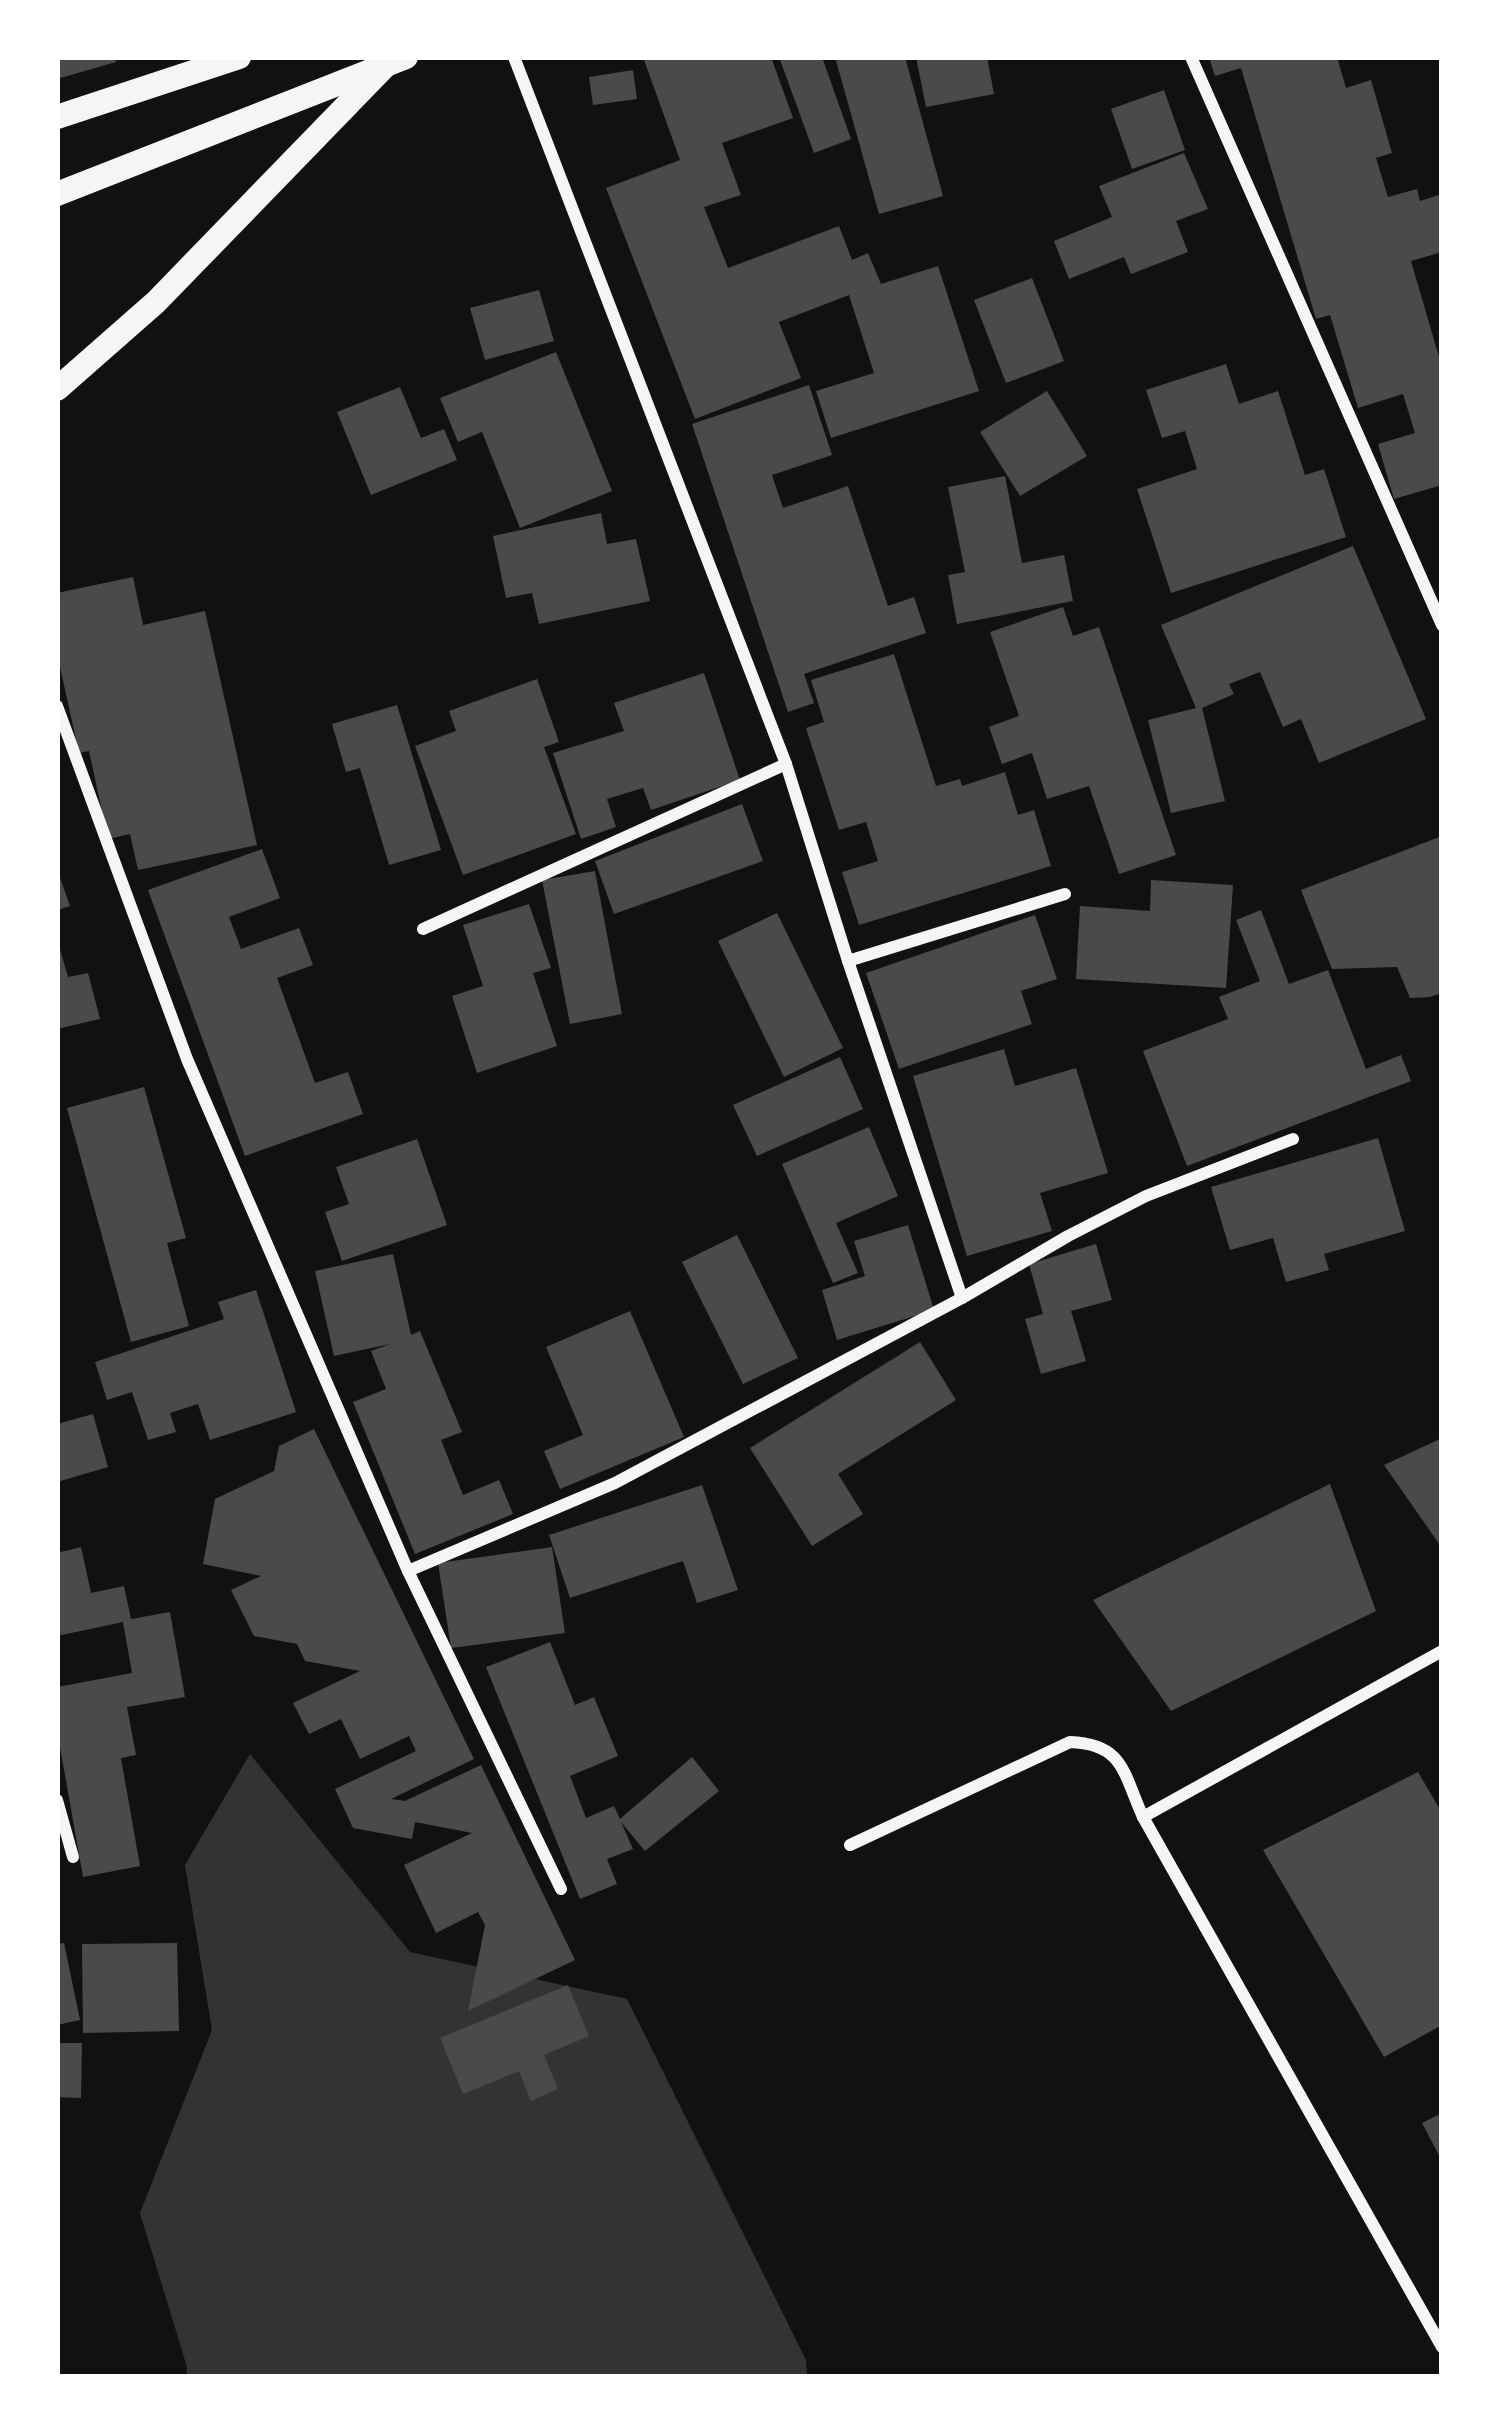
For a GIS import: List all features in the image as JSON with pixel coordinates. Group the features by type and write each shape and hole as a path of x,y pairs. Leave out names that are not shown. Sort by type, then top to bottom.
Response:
{"main road":[{"path":"57,117 239,57"},
{"path":"57,194 397,60"},
{"path":"57,389 156,302 397,60"}],"street":[{"path":"514,57 786,764 962,1298"},
{"path":"1191,57 1442,625"},
{"path":"57,706 187,1059 408,1571 561,1889"},
{"path":"422,929 786,764"},
{"path":"848,961 1065,894"},
{"path":"408,1571 615,1483 1145,1196 1293,1139"},
{"path":"1143,1817 1442,1651"},
{"path":"850,1845 1070,1742 1094,1743 1115,1754 1143,1817 1442,2347"},
{"path":"57,1800 73,1857"}],"shaded area":[{"path":"250,1754 410,1952 627,1999 806,2360 807,2377 186,2377 187,2367 140,2213 212,2030 185,1865"}],"building":[{"path":"57,57 114,57 116,62 57,79"},
{"path":"643,57 771,57 793,118 722,143 741,195 704,207 728,268 839,226 852,260 868,253 881,284 938,266 979,391 831,438 816,391 874,373 849,295 779,322 801,378 695,419 606,188 680,160"},
{"path":"779,57 822,57 851,139 814,153"},
{"path":"835,57 905,57 943,196 879,214"},
{"path":"916,57 987,57 994,94 926,107"},
{"path":"1209,57 1337,57 1346,88 1371,80 1392,153 1376,158 1388,197 1417,189 1420,201 1442,194 1442,252 1411,261 1442,356 1442,485 1394,499 1378,444 1415,433 1403,394 1358,408 1330,315 1316,319 1241,68 1215,76"},
{"path":"633,70 637,99 593,105 589,77"},
{"path":"1164,90 1185,150 1132,169 1111,109"},
{"path":"1184,153 1208,209 1176,221 1188,252 1131,274 1124,257 1069,279 1054,241 1112,217 1099,186"},
{"path":"1032,278 1064,361 1006,383 974,300"},
{"path":"539,290 554,341 485,360 470,308"},
{"path":"556,352 612,491 520,528 482,432 458,442 440,398"},
{"path":"1226,364 1239,404 1278,391 1305,475 1324,469 1346,537 1171,593 1137,489 1197,469 1185,431 1162,438 1146,390"},
{"path":"809,385 832,455 772,475 783,508 848,486 888,606 914,597 926,633 804,674 814,703 788,712 692,424"},
{"path":"400,387 421,438 444,429 457,460 371,495 337,412"},
{"path":"1047,391 1087,456 1020,496 980,432"},
{"path":"1005,476 1022,563 1064,555 1073,601 957,624 948,575 965,572 948,487"},
{"path":"601,513 607,544 636,539 650,601 539,624 532,593 506,598 493,536"},
{"path":"1353,546 1426,719 1319,763 1301,719 1283,727 1260,672 1229,684 1234,694 1202,708 1225,801 1171,813 1148,720 1196,708 1161,625"},
{"path":"133,577 143,625 205,611 257,845 138,870 130,834 108,839 89,751 79,753 57,653 57,593"},
{"path":"1063,607 1073,636 1099,627 1176,855 1119,874 1089,786 1047,799 1032,753 1002,764 989,727 1019,716 990,632"},
{"path":"894,654 936,786 960,779 962,786 1005,772 1018,815 1034,810 1051,866 859,925 842,872 878,861 866,822 839,830 806,728 824,722 811,680"},
{"path":"704,673 740,780 651,810 643,788 607,799 616,827 581,839 553,753 624,731 614,703"},
{"path":"537,679 559,742 544,747 576,834 463,875 415,746 456,731 449,711"},
{"path":"397,705 441,850 389,865 360,768 346,772 332,724"},
{"path":"742,804 763,861 614,914 595,861"},
{"path":"1442,836 1442,993 1410,998 1397,967 1332,969 1301,890"},
{"path":"262,849 280,898 229,917 241,949 299,928 313,965 277,978 315,1083 348,1072 363,1114 245,1156 148,890"},
{"path":"57,869 70,906 57,910"},
{"path":"595,871 622,1014 570,1024 542,880"},
{"path":"1151,880 1233,885 1226,988 1076,979 1080,906 1150,911"},
{"path":"529,904 551,968 533,973 557,1046 477,1073 452,996 483,986 463,925"},
{"path":"1261,910 1289,984 1328,970 1366,1069 1401,1055 1411,1081 1187,1166 1143,1051 1228,1019 1219,997 1260,981 1236,920"},
{"path":"777,913 843,1048 784,1077 718,941"},
{"path":"1035,915 1057,979 1021,991 1032,1024 899,1069 866,973"},
{"path":"57,939 68,977 88,973 100,1019 57,1029"},
{"path":"1004,1049 1015,1086 1076,1068 1108,1173 1040,1193 1052,1231 967,1256 913,1076"},
{"path":"840,1057 863,1109 757,1156 733,1105"},
{"path":"144,1087 186,1238 167,1243 189,1326 131,1342 67,1108"},
{"path":"869,1127 898,1196 836,1223 858,1273 833,1283 782,1164"},
{"path":"1378,1138 1405,1231 1324,1254 1329,1270 1286,1282 1273,1238 1230,1250 1211,1187"},
{"path":"417,1139 447,1225 342,1261 325,1212 349,1204 336,1167"},
{"path":"908,1225 934,1310 837,1340 822,1290 865,1276 854,1241"},
{"path":"737,1235 798,1358 743,1384 682,1262"},
{"path":"1096,1244 1112,1300 1071,1311 1086,1361 1041,1374 1025,1319 1043,1314 1029,1264"},
{"path":"393,1254 411,1335 420,1331 462,1432 441,1440 463,1495 499,1480 513,1514 415,1554 353,1402 386,1389 371,1351 390,1344 334,1356 315,1271"},
{"path":"256,1290 296,1412 210,1440 198,1404 170,1413 176,1432 148,1440 132,1392 107,1400 95,1362 224,1319 218,1302"},
{"path":"630,1311 684,1437 560,1489 544,1451 583,1435 546,1347"},
{"path":"920,1342 956,1400 838,1474 863,1514 812,1546 750,1448"},
{"path":"93,1414 108,1467 57,1482 57,1424"},
{"path":"314,1429 474,1759 391,1799 405,1801 481,1765 575,1960 468,2011 485,1925 478,1912 436,1933 404,1865 472,1833 415,1822 412,1839 353,1828 335,1789 416,1751 409,1736 360,1759 341,1719 309,1734 293,1703 360,1671 305,1661 297,1644 254,1636 231,1590 261,1576 203,1564 215,1499 274,1471 279,1446"},
{"path":"1442,1438 1442,1548 1384,1465"},
{"path":"1330,1484 1376,1611 1171,1711 1093,1600"},
{"path":"702,1485 738,1590 697,1603 683,1561 570,1598 549,1535"},
{"path":"81,1547 91,1593 124,1586 131,1619 170,1612 185,1697 127,1707 136,1755 121,1758 140,1866 83,1877 57,1730 57,1687 132,1673 123,1622 57,1636 57,1553"},
{"path":"552,1547 565,1633 451,1648 438,1563"},
{"path":"550,1642 575,1705 594,1697 618,1756 570,1776 586,1818 614,1806 620,1819 692,1757 719,1791 645,1851 621,1822 633,1849 607,1859 617,1884 580,1899 486,1667"},
{"path":"1418,1772 1442,1813 1442,2025 1384,2057 1263,1850"},
{"path":"64,1943 80,2020 57,2025 57,1944"},
{"path":"177,1943 179,2031 83,2033 82,1944"},
{"path":"568,1985 589,2036 544,2055 558,2089 531,2101 519,2071 463,2094 440,2038"},
{"path":"57,2043 82,2043 81,2098 57,2097"},
{"path":"1442,2113 1442,2161 1422,2123"}]}
